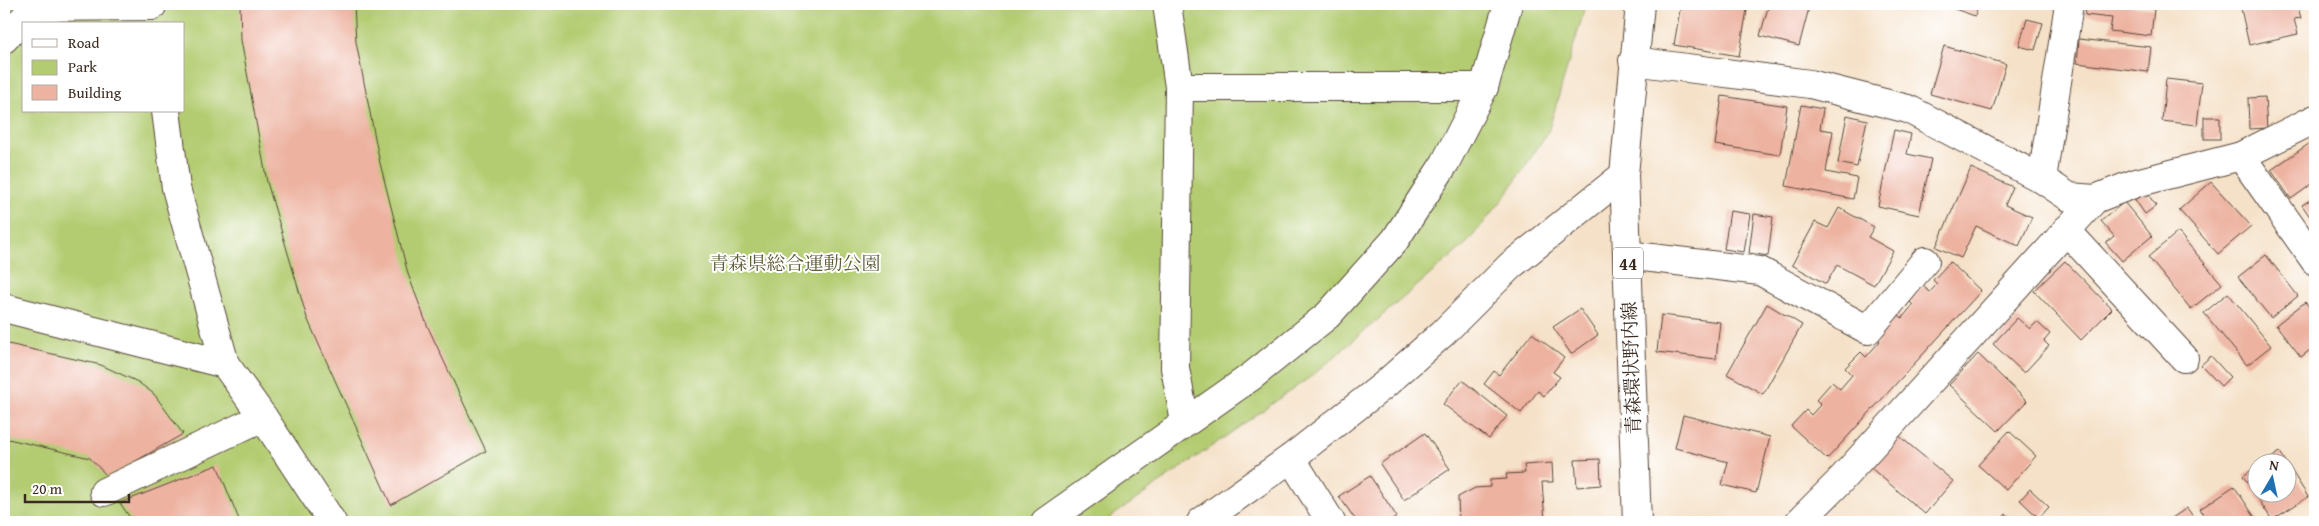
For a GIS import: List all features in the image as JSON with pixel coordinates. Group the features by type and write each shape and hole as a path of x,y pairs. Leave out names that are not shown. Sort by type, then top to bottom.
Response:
{"street":[{"path":"1167,4 1179,87 1175,368 1185,422"},
{"path":"1045,522 1252,376 1328,314 1395,240 1445,163 1484,87 1508,4"},
{"name":"青森環状野内線","path":"1637,522 1624,175 1633,61 1640,4"},
{"path":"2042,179 2069,4"},
{"path":"4,39 32,5 153,11"},
{"path":"1633,61 1810,84 1908,109 2042,179 2069,197 2094,199 2136,183 2240,156 2315,119"},
{"path":"1179,87 1484,87"},
{"path":"166,112 176,188 225,364 263,417 332,522"},
{"path":"2240,156 2315,261"},
{"path":"1201,522 1291,458 1383,386 1443,333 1517,261 1624,175"},
{"path":"1799,522 1838,483 2094,199"},
{"path":"2066,230 2184,358"},
{"path":"1627,255 1760,271 1868,330 1925,261"},
{"path":"4,308 225,364"},
{"path":"104,492 263,417"},
{"path":"1291,458 1331,522"}],"green space":[{"name":"青森県総合運動公園","path":"4,4 1586,4 1548,132 1504,198 1467,243 1313,375 1104,522 4,522"}],"building":[{"path":"240,4 354,4 356,42 380,163 408,274 427,325 486,451 391,505 307,318 267,182 241,40"},
{"path":"1681,4 1748,4 1739,56 1674,45"},
{"path":"1769,4 1810,4 1799,46 1760,36"},
{"path":"1940,4 1979,4 1975,16"},
{"path":"2086,4 2116,4 2154,9 2151,36 2110,31 2112,18 2085,15"},
{"path":"2240,4 2297,4 2301,18 2294,19 2298,34 2249,45"},
{"path":"2027,19 2043,23 2035,50 2019,46"},
{"path":"2079,39 2151,47 2148,72 2077,63"},
{"path":"1944,46 2006,64 1992,111 1930,94"},
{"path":"2166,79 2202,83 2197,125 2162,121"},
{"path":"1722,96 1787,106 1780,155 1715,145"},
{"path":"2265,97 2267,128 2249,129 2248,98"},
{"path":"1801,105 1823,109 1820,129 1833,131 1826,172 1857,178 1853,199 1786,186"},
{"path":"1847,115 1867,120 1857,167 1838,163"},
{"path":"2204,117 2220,117 2220,139 2204,139"},
{"path":"1894,130 1911,134 1907,154 1931,159 1919,215 1878,206"},
{"path":"2310,143 2315,150 2315,182 2291,199 2271,170"},
{"path":"1971,168 2013,187 2005,205 2032,217 2019,246 1976,226 1961,258 1936,247"},
{"path":"2211,182 2251,226 2218,254 2179,210"},
{"path":"2143,187 2156,206 2145,214 2132,195"},
{"path":"2315,197 2315,224 2302,205"},
{"path":"2124,202 2152,236 2122,261 2106,243 2114,236 2101,221"},
{"path":"1839,208 1874,227 1868,237 1893,251 1874,285 1837,265 1826,284 1792,265 1815,222 1828,228"},
{"path":"1730,211 1750,214 1744,252 1724,249"},
{"path":"1754,214 1773,217 1768,256 1749,253"},
{"path":"2178,232 2222,284 2191,309 2148,257"},
{"path":"2266,255 2298,296 2271,318 2238,277"},
{"path":"2065,261 2112,309 2081,340 2034,291"},
{"path":"1950,262 1981,291 1827,459 1791,426 1806,410 1811,415 1821,404 1816,400 1832,382 1840,389 1852,375 1845,368 1861,352 1866,357 1880,341 1875,336 1897,313 1902,318 1913,305 1909,301 1923,286 1930,292 1937,284 1933,280"},
{"path":"2228,293 2271,346 2247,365 2204,313"},
{"path":"2305,302 2315,314 2315,346 2301,357 2276,325"},
{"path":"1767,304 1802,325 1763,394 1727,374"},
{"path":"1580,309 1598,335 1571,354 1553,327"},
{"path":"1661,315 1720,322 1716,359 1657,352"},
{"path":"2017,318 2030,329 2037,322 2050,334 2044,341 2049,346 2024,373 1993,344"},
{"path":"1532,333 1564,358 1553,372 1560,377 1544,396 1538,391 1521,413 1484,384 1494,371 1499,375"},
{"path":"4,343 101,365 138,382 154,394 183,434 108,477 90,458 4,438"},
{"path":"1978,354 2027,401 1998,431 1949,385"},
{"path":"2211,356 2230,377 2221,386 2201,365"},
{"path":"1462,380 1507,416 1489,439 1443,404"},
{"path":"1683,415 1770,437 1756,493 1722,485 1728,462 1675,448"},
{"path":"2009,431 2036,456 2006,490 1978,465"},
{"path":"1425,433 1450,469 1404,500 1380,464"},
{"path":"1898,435 1953,481 1925,514 1871,468"},
{"path":"1600,459 1601,485 1577,487 1575,460"},
{"path":"1552,463 1553,482 1542,482 1545,522 1459,522 1458,497 1475,488 1490,487 1490,480 1507,479 1506,474 1525,473 1524,465"},
{"path":"217,465 240,522 133,522 120,503"},
{"path":"1370,476 1397,517 1389,522 1357,522 1339,496"},
{"path":"2296,478 2308,497 2272,520 2261,504 2296,504"},
{"path":"2234,486 2258,522 2209,522 2200,509"},
{"path":"2030,489 2049,507 2039,518 2020,500"},
{"path":"2187,508 2197,522 2166,522"},
{"path":"2006,514 2015,522 1999,522"}]}
